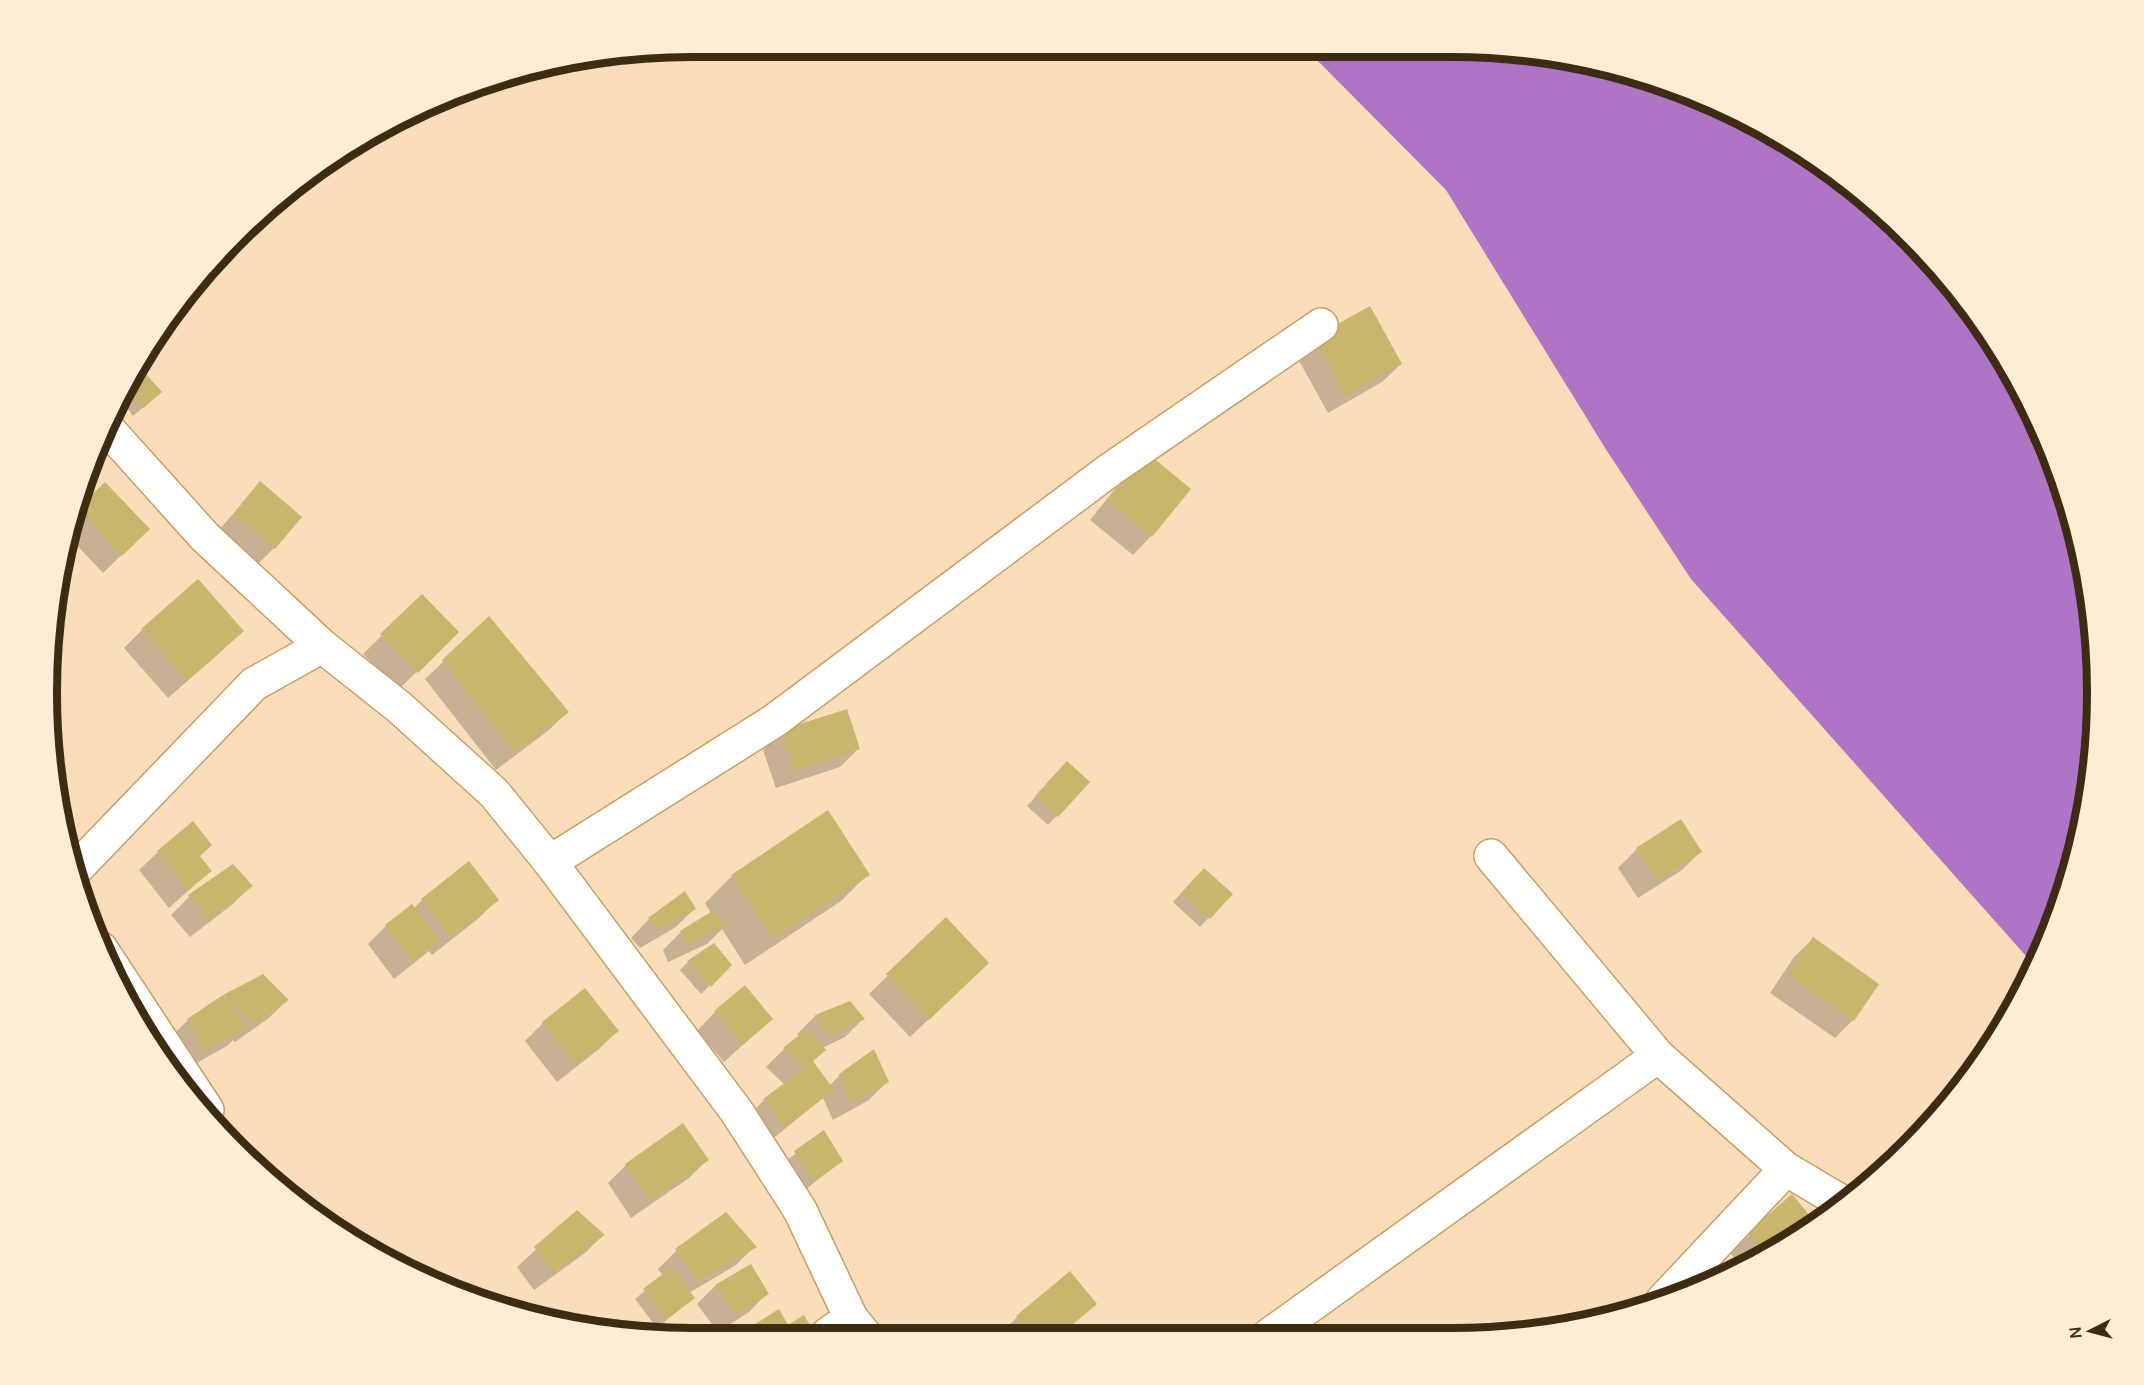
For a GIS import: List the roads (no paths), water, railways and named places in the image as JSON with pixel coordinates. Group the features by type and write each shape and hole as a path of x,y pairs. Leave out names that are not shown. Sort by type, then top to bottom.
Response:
{"street":[{"path":"550,862 774,721 1111,469 1322,325"},
{"path":"112,434 205,537 322,646 399,707 494,793 550,862 737,1112 800,1210 848,1328"},
{"path":"81,864 254,684 322,646"},
{"path":"1491,856 1658,1056 1786,1169 1836,1199"},
{"path":"153,1028 173,1059"},
{"path":"1279,1328 1658,1056"},
{"path":"1674,1288 1786,1169"}]}
